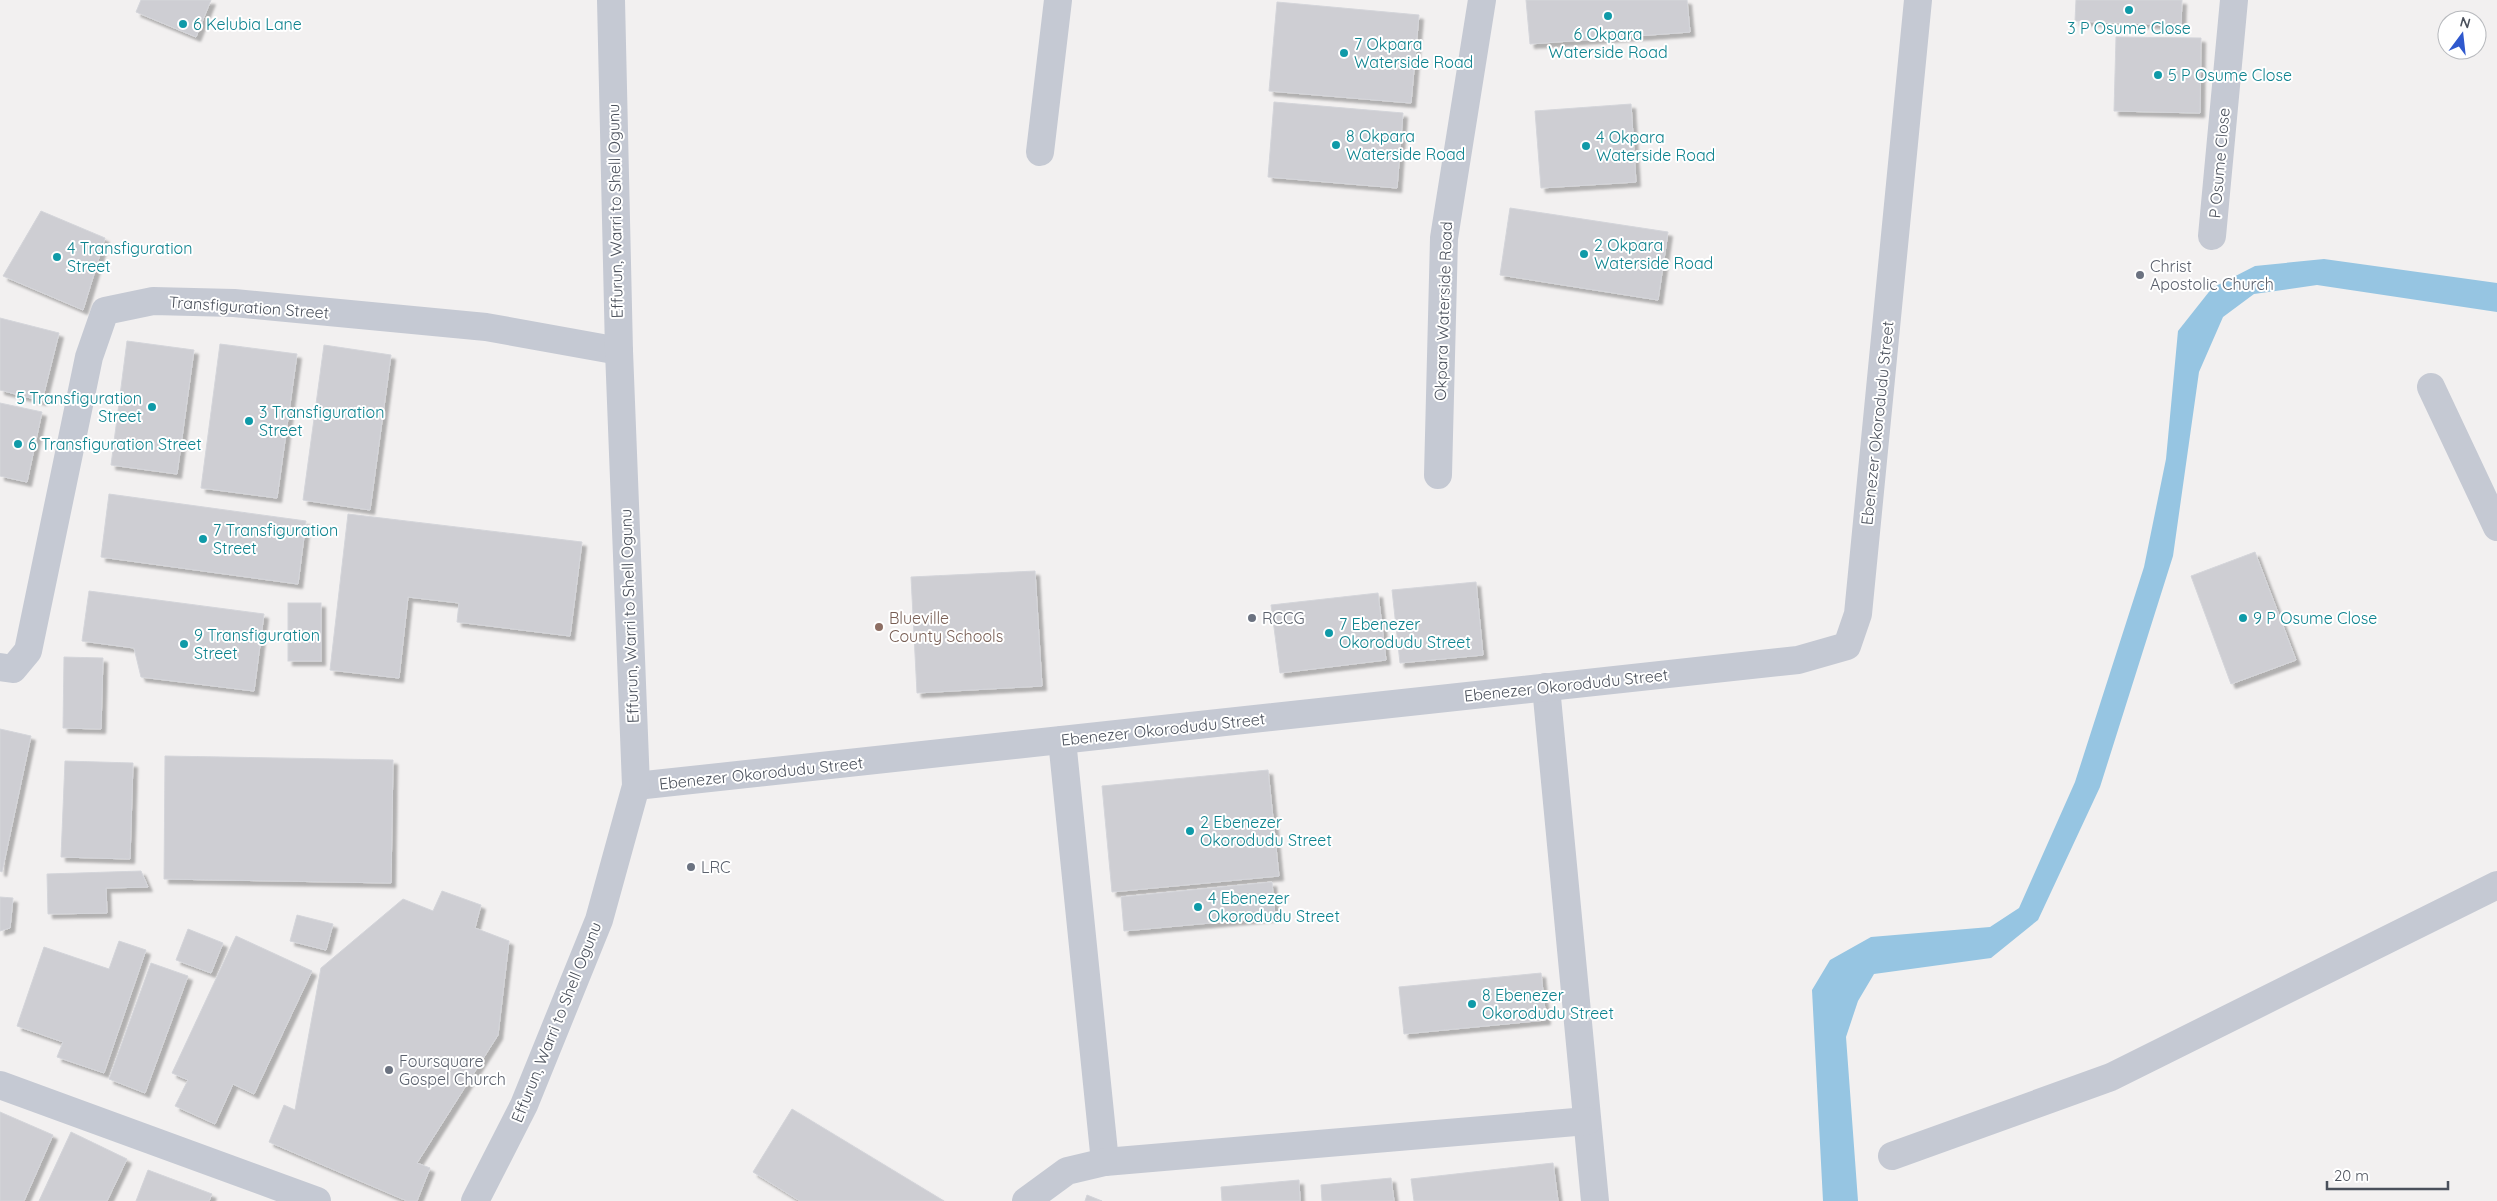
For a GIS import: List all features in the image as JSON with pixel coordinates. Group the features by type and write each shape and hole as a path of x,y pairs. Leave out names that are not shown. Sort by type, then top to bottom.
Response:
{"street":[{"name":"Effurun, Warri to Shell Ogunu","path":"475,1201 524,1105 599,920 636,786 619,351 611,0"},
{"path":"1040,152 1058,0"},
{"name":"Okpara Waterside Road","path":"1438,475 1444,238 1482,0"},
{"name":"Ebenezer Okorodudu Street","path":"636,786 1798,660 1847,646 1858,614 1918,0"},
{"name":"P Osume Close","path":"2212,236 2234,0"},
{"name":"Transfiguration Street","path":"0,667 13,669 28,650 89,357 105,311 152,302 234,303 486,327 619,351"},
{"path":"2431,387 2497,527"},
{"path":"1546,687 1595,1201"},
{"path":"1062,740 1105,1162"},
{"path":"1892,1156 2112,1077 2497,885"},
{"path":"0,1085 317,1201"},
{"path":"1026,1201 1068,1170 1105,1162 1588,1121"}],"water":[{"path":"2324,259 2497,283 2497,312 2317,285 2254,294 2223,317 2199,372 2173,556 2100,787 2038,920 1991,958 1874,974 1858,1001 1846,1037 1858,1201 1823,1201 1812,990 1830,960 1871,937 1990,927 2019,908 2075,782 2144,567 2166,459 2178,331 2212,288 2255,266"}],"building":[{"name":"6 Kelubia Lane","path":"141,0 211,0 196,37 136,12"},
{"name":"6 Okpara Waterside Road","path":"1526,0 1687,0 1690,32 1530,44"},
{"name":"3 P Osume Close","path":"2076,0 2182,0 2181,25 2075,21"},
{"name":"7 Okpara Waterside Road","path":"1277,2 1419,15 1411,103 1269,91"},
{"name":"5 P Osume Close","path":"2116,37 2201,38 2200,113 2114,111"},
{"name":"8 Okpara Waterside Road","path":"1274,102 1403,113 1397,188 1268,177"},
{"name":"4 Okpara Waterside Road","path":"1631,104 1636,182 1541,188 1535,111"},
{"name":"2 Okpara Waterside Road","path":"1510,208 1668,232 1658,300 1500,275"},
{"name":"4 Transfiguration Street","path":"41,211 105,238 83,310 3,276"},
{"path":"0,318 59,333 42,401 0,390"},
{"name":"5 Transfiguration Street","path":"127,341 194,350 177,474 111,465"},
{"name":"3 Transfiguration Street","path":"220,344 297,354 277,498 201,488"},
{"path":"324,345 391,355 370,510 303,500"},
{"name":"6 Transfiguration Street","path":"0,403 42,412 27,482 0,476"},
{"name":"7 Transfiguration Street","path":"109,494 306,521 298,584 101,557"},
{"path":"348,514 582,542 570,636 457,622 459,603 408,597 399,678 330,670"},
{"name":"9 P Osume Close","path":"2255,552 2296,660 2231,684 2191,576"},
{"path":"1035,571 1042,686 917,693 911,577"},
{"path":"1476,582 1483,655 1400,663 1392,590"},
{"name":"9 Transfiguration Street","path":"89,591 264,614 254,691 141,677 134,648 82,641"},
{"name":"7 Ebenezer Okorodudu Street","path":"1378,593 1386,660 1280,673 1271,605"},
{"path":"288,603 321,603 321,661 288,661"},
{"path":"64,657 103,658 101,729 63,728"},
{"path":"0,729 31,736 2,872 0,871"},
{"path":"165,756 393,760 391,883 164,879"},
{"path":"65,761 133,763 130,859 61,857"},
{"name":"2 Ebenezer Okorodudu Street","path":"1268,770 1279,876 1112,892 1102,786"},
{"path":"141,871 148,887 106,888 107,913 48,914 47,874"},
{"name":"4 Ebenezer Okorodudu Street","path":"1272,882 1275,917 1124,931 1121,897"},
{"name":"Foursquare Gospel Church","path":"442,891 481,905 475,928 509,941 498,1035 417,1163 430,1168 417,1201 407,1201 269,1142 284,1105 295,1110 321,968 403,899 433,911"},
{"path":"0,897 13,898 10,928 0,931"},
{"path":"297,915 333,924 326,950 290,941"},
{"path":"188,929 223,943 211,973 176,960"},
{"path":"236,936 312,971 254,1094 233,1084 215,1124 175,1106 188,1080 172,1073"},
{"path":"119,941 146,950 104,1073 57,1057 63,1042 17,1026 44,947 109,969"},
{"path":"151,963 188,976 145,1093 109,1079"},
{"name":"8 Ebenezer Okorodudu Street","path":"1541,973 1546,1020 1404,1034 1399,987"},
{"path":"792,1109 944,1201 800,1201 753,1172"},
{"path":"0,1112 53,1135 24,1201 0,1201"},
{"path":"71,1132 127,1159 107,1201 39,1201"},
{"path":"1553,1163 1558,1201 1414,1201 1411,1179"},
{"path":"148,1170 212,1194 209,1201 136,1201"},
{"path":"1391,1178 1394,1201 1322,1201 1321,1185"},
{"path":"1299,1180 1300,1201 1222,1201 1221,1187"},
{"path":"1087,1195 1102,1201 1085,1201"}],"place":[{"name":"3 P Osume Close","path":"2129,10"},
{"name":"6 Okpara Waterside Road","path":"1608,16"},
{"name":"6 Kelubia Lane","path":"183,24"},
{"name":"7 Okpara Waterside Road","path":"1344,53"},
{"name":"5 P Osume Close","path":"2158,75"},
{"name":"8 Okpara Waterside Road","path":"1336,145"},
{"name":"4 Okpara Waterside Road","path":"1586,146"},
{"name":"2 Okpara Waterside Road","path":"1584,254"},
{"name":"4 Transfiguration Street","path":"57,257"},
{"name":"Christ Apostolic Church","path":"2140,275"},
{"name":"5 Transfiguration Street","path":"152,407"},
{"name":"3 Transfiguration Street","path":"249,421"},
{"name":"6 Transfiguration Street","path":"18,444"},
{"name":"7 Transfiguration Street","path":"203,539"},
{"name":"RCCG","path":"1252,618"},
{"name":"9 P Osume Close","path":"2243,618"},
{"name":"Blueville County Schools","path":"879,627"},
{"name":"7 Ebenezer Okorodudu Street","path":"1329,633"},
{"name":"9 Transfiguration Street","path":"184,644"},
{"name":"2 Ebenezer Okorodudu Street","path":"1190,831"},
{"name":"LRC","path":"691,867"},
{"name":"4 Ebenezer Okorodudu Street","path":"1198,907"},
{"name":"8 Ebenezer Okorodudu Street","path":"1472,1004"},
{"name":"Foursquare Gospel Church","path":"389,1070"}]}
